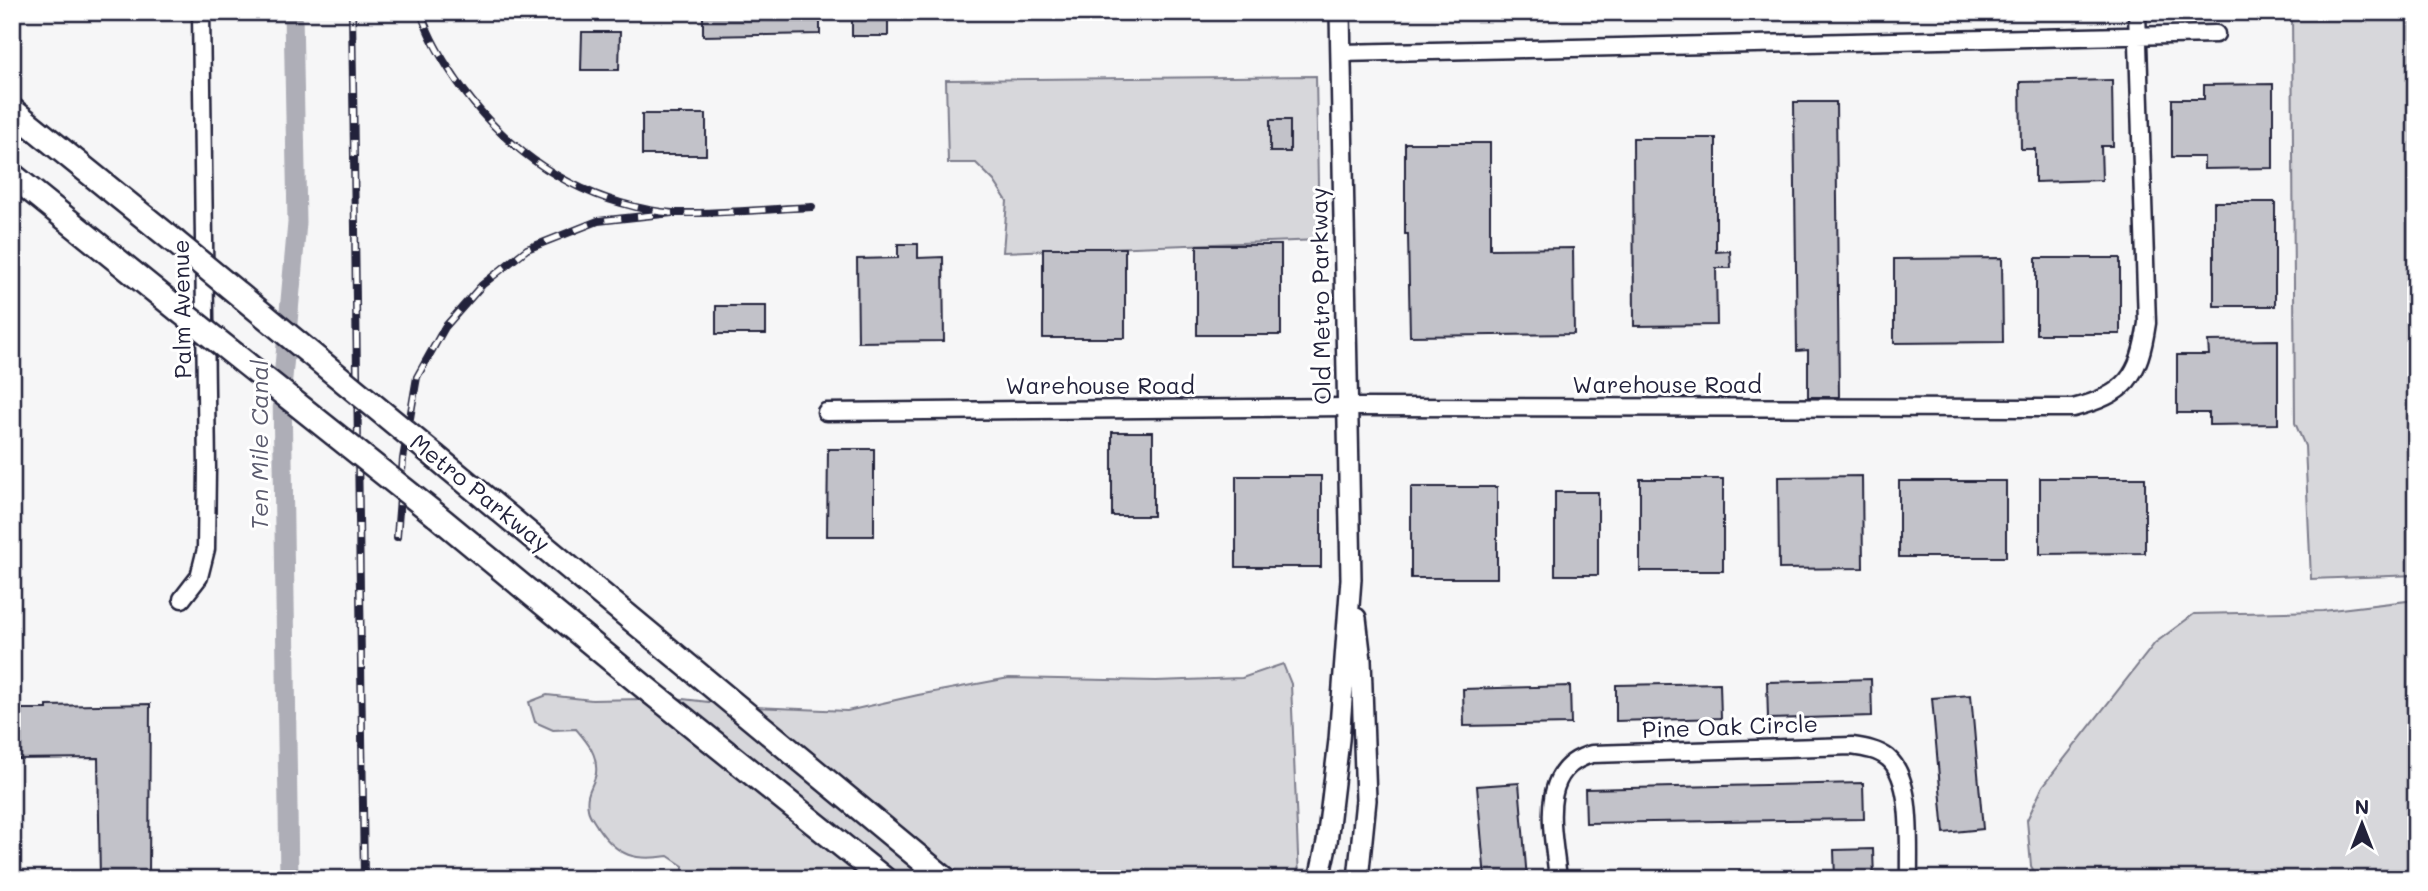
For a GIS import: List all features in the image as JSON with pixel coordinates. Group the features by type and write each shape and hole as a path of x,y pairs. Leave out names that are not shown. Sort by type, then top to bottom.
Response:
{"main road":[{"name":"Metro Parkway","path":"12,110 606,596 945,879"},
{"name":"Metro Parkway","path":"12,175 884,879"}],"street":[{"name":"Palm Avenue","path":"182,599 198,577 206,549 201,12"},
{"name":"Old Metro Parkway","path":"1319,879 1339,740 1351,579 1340,12"},
{"name":"Warehouse Road","path":"826,412 1348,407 2073,408 2101,401 2122,387 2136,368 2144,345 2147,323 2137,12"},
{"path":"1341,53 2216,34"},
{"name":"Old Metro Parkway","path":"1351,579 1361,660 1366,800 1358,879"},
{"path":"1339,740 1348,740 1357,756 1366,800"},
{"name":"Pine Oak Circle","path":"1558,879 1553,794 1561,772 1578,758 1592,754 1852,746 1876,751 1888,758 1902,779 1909,879"}],"shaded area":[{"path":"2292,12 2416,12 2416,575 2311,579 2305,446 2295,423"},
{"path":"1316,76 1319,240 1003,252 1007,201 994,181 976,163 948,163 946,80"},
{"path":"2416,600 2416,879 2038,879 2031,866 2027,820 2043,786 2155,643 2194,614 2323,611"},
{"path":"1283,664 1291,684 1299,879 961,879 753,707 847,711 1009,678 1156,681 1242,678"},
{"path":"547,695 592,700 643,699 868,879 683,879 683,866 668,856 646,858 620,851 605,838 589,812 587,803 596,766 588,744 576,729 553,730 535,722 529,702"},
{"path":"674,698 717,703 929,879 900,879"}],"building":[{"path":"703,12 820,12 820,34 703,36"},
{"path":"852,12 888,12 888,36 852,36"},
{"path":"582,32 620,32 619,70 581,70"},
{"path":"2112,80 2113,146 2101,146 2102,180 2035,182 2035,149 2021,149 2020,82"},
{"path":"2273,84 2273,168 2204,169 2204,157 2172,157 2172,99 2204,99 2204,85"},
{"path":"1794,102 1836,102 1839,397 1808,397 1808,350 1797,351"},
{"path":"642,114 706,114 706,155 642,155"},
{"path":"1270,120 1290,120 1290,152 1270,152"},
{"path":"1633,138 1716,138 1716,252 1730,251 1731,268 1716,268 1717,325 1634,326"},
{"path":"1405,143 1490,143 1490,249 1573,248 1574,334 1410,336 1408,234 1405,234"},
{"path":"2214,202 2275,202 2275,306 2214,306"},
{"path":"898,244 918,244 918,258 943,257 944,341 858,342 857,259 898,258"},
{"path":"1197,245 1281,245 1281,335 1197,335"},
{"path":"1043,248 1125,248 1125,338 1043,338"},
{"path":"2002,258 2003,342 1894,343 1894,259"},
{"path":"2036,258 2120,258 2120,334 2036,334"},
{"path":"716,306 766,306 766,334 716,334"},
{"path":"2278,340 2278,424 2209,425 2209,413 2177,413 2177,355 2209,355 2208,341"},
{"path":"1112,432 1153,432 1153,516 1112,516"},
{"path":"828,449 874,449 874,536 827,536"},
{"path":"1236,476 1321,476 1321,567 1236,567"},
{"path":"1862,476 1863,568 1779,569 1778,477"},
{"path":"2040,478 2145,478 2145,553 2040,554"},
{"path":"1640,479 1723,479 1723,571 1640,571"},
{"path":"1899,481 2006,481 2006,557 1899,557"},
{"path":"1411,487 1497,487 1497,578 1411,578"},
{"path":"1555,492 1598,492 1598,575 1555,575"},
{"path":"1871,679 1872,716 1768,719 1767,682"},
{"path":"1720,683 1721,718 1616,721 1616,685"},
{"path":"1570,686 1571,724 1464,726 1463,689"},
{"path":"1971,695 1983,829 1944,833 1932,698"},
{"path":"150,704 149,879 100,879 98,758 12,759 12,709"},
{"path":"1519,783 1527,879 1485,879 1477,786"},
{"path":"1863,783 1864,819 1586,823 1585,789"},
{"path":"1873,849 1874,879 1835,879 1834,850"}],"waterway":[{"name":"Ten Mile Canal","path":"289,879 282,389 297,223 293,12"}],"railway":[{"path":"352,12 364,879"},
{"path":"421,12 441,56 483,114 523,152 569,182 594,194 647,210 708,213 812,207"},
{"path":"397,537 403,459 417,377 445,327 482,285 527,249 598,221 672,213"}]}
